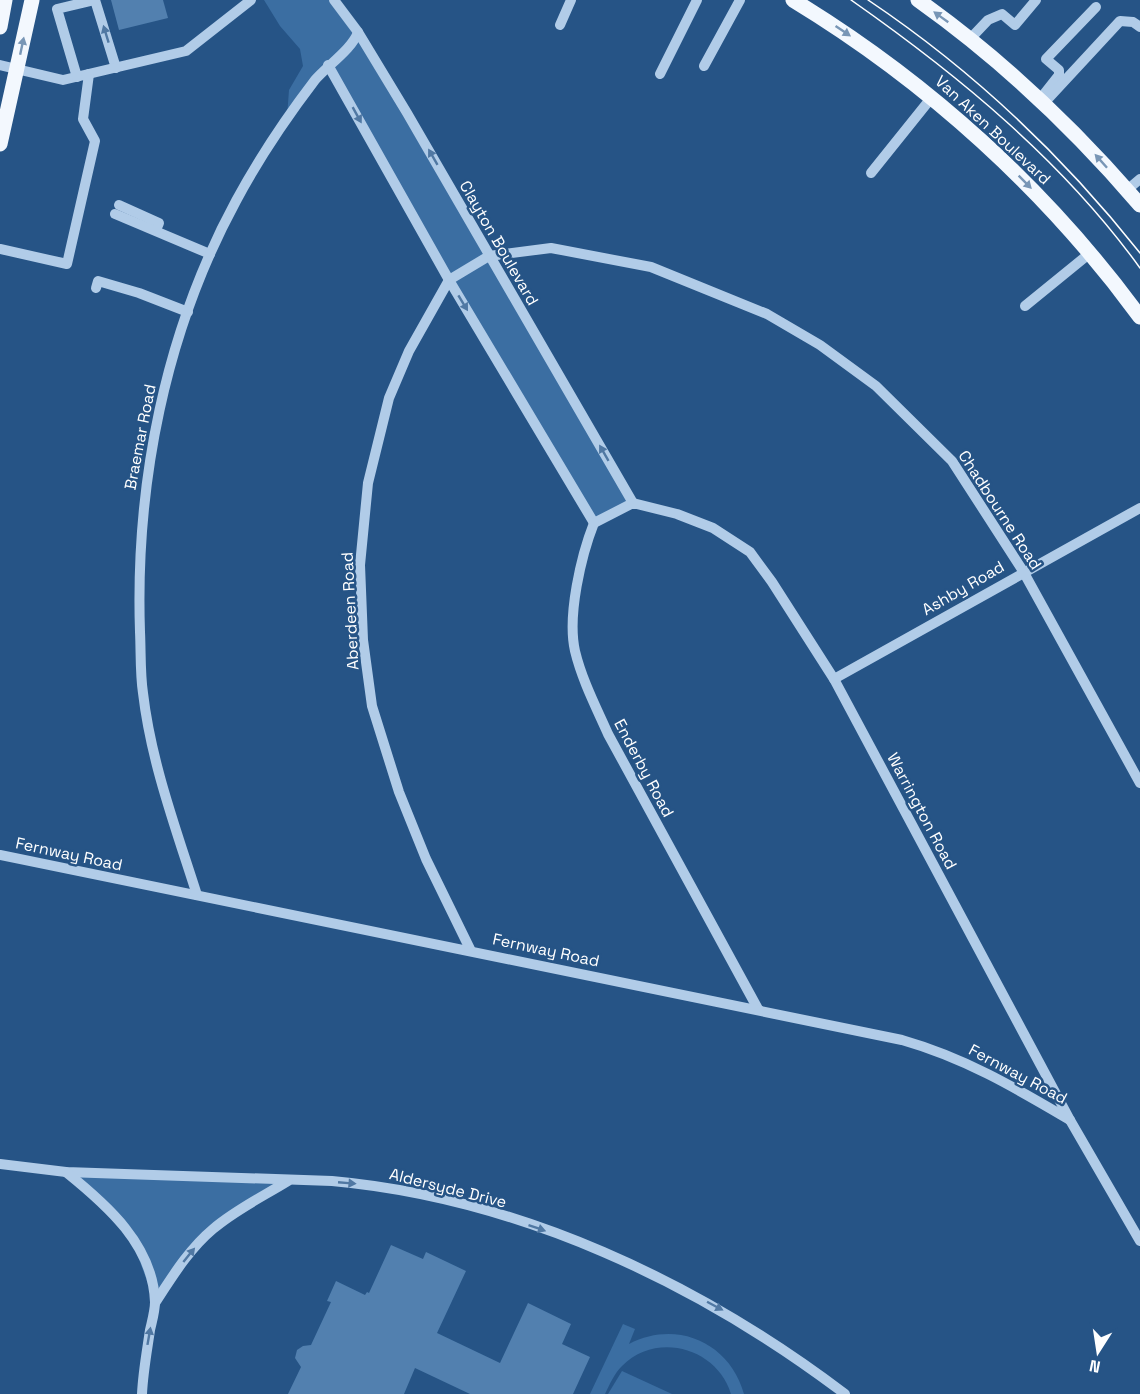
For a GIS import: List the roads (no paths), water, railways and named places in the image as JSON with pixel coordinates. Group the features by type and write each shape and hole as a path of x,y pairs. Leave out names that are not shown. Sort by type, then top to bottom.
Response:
{"main road":[{"path":"0,27 5,0"},
{"path":"0,144 32,0"},
{"name":"Van Aken Boulevard","path":"793,0 873,53 932,98 1018,176 1090,253 1140,318"},
{"path":"918,0 970,39 1041,101 1082,140 1140,205"}],"street":[{"path":"77,77 57,9 95,0 116,68"},
{"path":"0,65 63,80 186,51 251,0"},
{"name":"Clayton Boulevard","path":"334,0 358,32 633,503"},
{"path":"560,25 572,0"},
{"path":"660,74 697,0"},
{"path":"704,66 740,0"},
{"path":"970,39 988,20 1002,15 1015,25 1036,0"},
{"path":"1041,101 1059,75 1059,70 1046,59 1096,7"},
{"path":"1041,101 1120,21 1133,21 1140,27"},
{"name":"Braemar Road","path":"197,896 160,777 142,693 139,541 145,481 170,368 210,254 236,201 287,117 328,64 352,44 358,32"},
{"path":"328,64 449,280 594,523 633,503"},
{"path":"0,249 67,264 95,141 83,119 89,74"},
{"path":"871,173 932,98"},
{"path":"1127,190 1140,179"},
{"path":"117,209 156,230 210,254"},
{"name":"Chadbourne Road","path":"489,256 552,248 651,267 767,314 820,345 876,386 952,461 1023,572 1140,783"},
{"path":"1025,306 1090,253"},
{"name":"Aberdeen Road","path":"470,949 426,859 399,792 372,706 363,640 360,565 368,483 389,398 409,351 449,280 489,256"},
{"path":"96,288 98,282 139,293 188,312"},
{"name":"Warrington Road","path":"633,503 677,514 713,528 750,552 772,582 834,679 1070,1120 1140,1241"},
{"name":"Ashby Road","path":"834,679 1140,508"},
{"name":"Enderby Road","path":"594,523 584,550 575,601 574,649 588,691 608,734 758,1009"},
{"name":"Fernway Road","path":"0,855 470,949 902,1040 943,1052 1003,1081 1070,1120"},
{"name":"Aldersyde Drive","path":"0,1164 66,1172 370,1185 427,1197 533,1226 652,1274 727,1313 800,1360 845,1394"},
{"path":"66,1172 105,1204 130,1235 149,1272 155,1303 143,1374 142,1394"},
{"path":"155,1303 172,1276 211,1230 234,1213 289,1181"}],"tram line":[{"path":"851,0 930,58 1007,122 1077,192 1140,268"},
{"path":"868,0 943,55 1014,116 1080,182 1140,253"}]}
